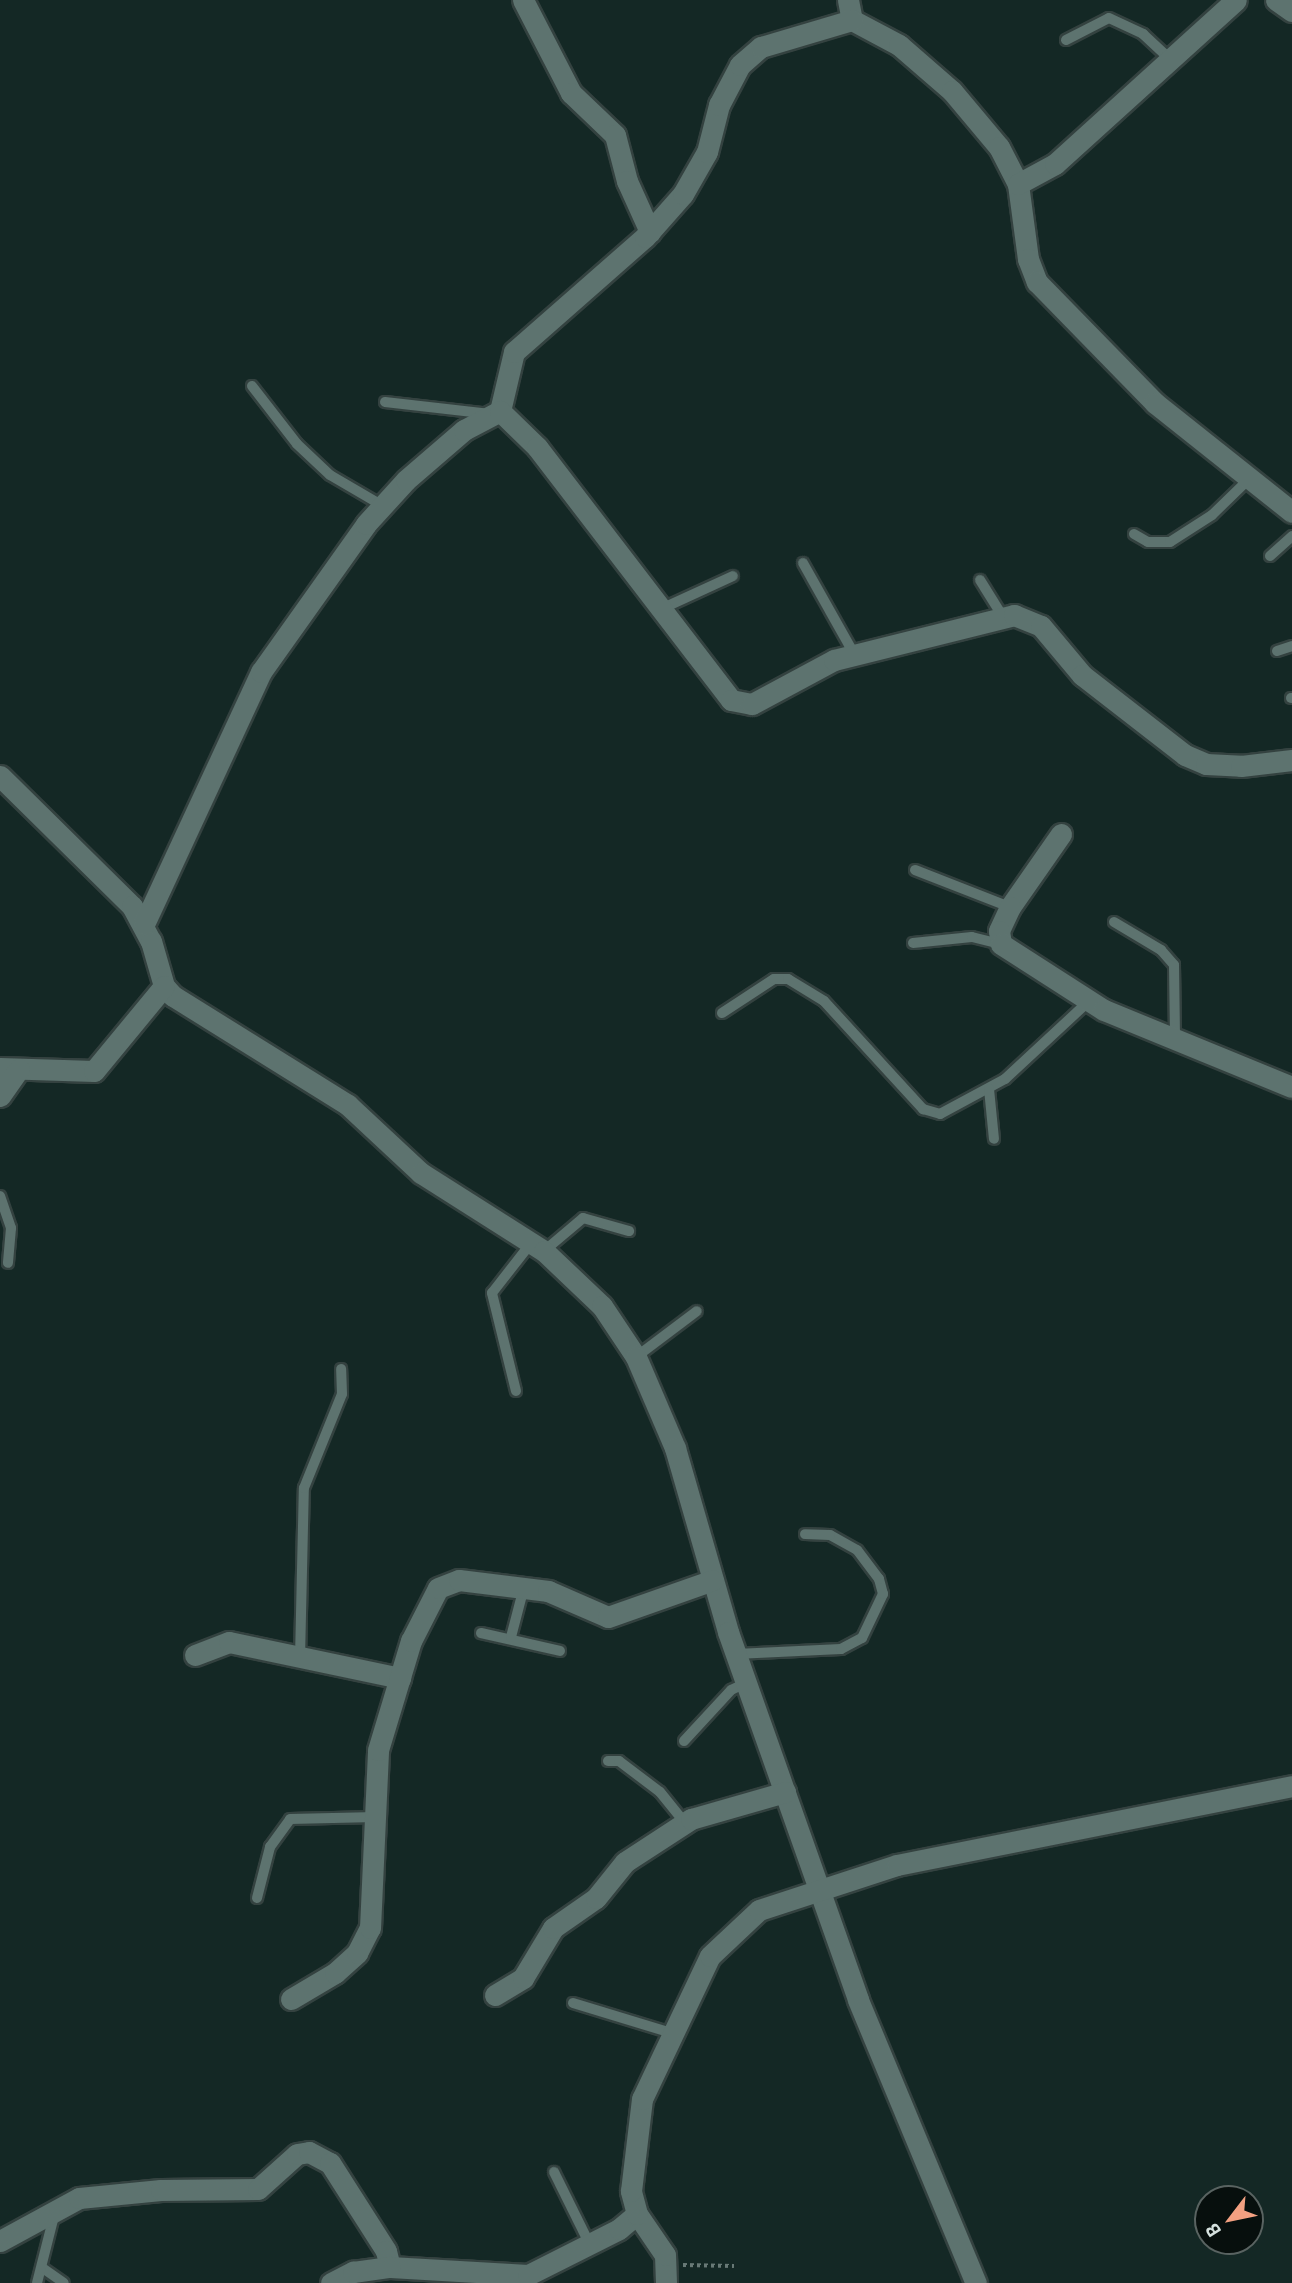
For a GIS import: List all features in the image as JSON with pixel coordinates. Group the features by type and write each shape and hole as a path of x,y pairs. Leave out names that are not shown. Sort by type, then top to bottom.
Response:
{"street":[{"path":"523,0 571,93 615,135 627,181 650,232"},
{"path":"1018,184 1055,164 1172,61 1236,0"},
{"path":"1276,0 1292,11"},
{"path":"144,924 261,672 383,506 426,463 495,412 514,352 650,232 683,194 707,152 719,105 740,65 761,47 850,10 899,45 951,91 999,147 1018,184 1028,259 1037,282 1155,403 1292,512"},
{"path":"495,412 537,447 717,686 741,704 854,654 1003,617 1028,618 1041,626 1082,675 1185,755 1230,765 1292,760"},
{"path":"0,776 132,906 144,924 164,986 348,1105 421,1173 538,1247 602,1306 636,1357 675,1448 736,1654 818,1890 976,2283"},
{"path":"1061,834 1010,907 999,931 1001,944 1089,1000 1292,1087"},
{"path":"0,1096 9,1069 94,1071 164,986"},
{"path":"291,1999 335,1973 357,1954 370,1928 378,1750 411,1641 439,1588 459,1580 548,1591 608,1617 713,1580"},
{"path":"195,1655 229,1642 400,1678"},
{"path":"666,2274 637,2214 631,2191 642,2099 710,1956 730,1933 759,1910 897,1865 1079,1825 1292,1786"},
{"path":"495,1995 523,1978 553,1928 596,1898 625,1862 685,1823 785,1792"},
{"path":"0,2241 79,2198 160,2189 258,2189 296,2154 309,2152 330,2163 386,2250 390,2267"},
{"path":"331,2283 353,2272 390,2267 511,2278 590,2245 637,2214"}],"lane":[{"path":"1066,40 1109,18 1143,34 1172,61"},
{"path":"252,386 297,444 330,475 383,506"},
{"path":"384,402 495,412"},
{"path":"1134,534 1148,542 1170,542 1212,515 1249,479"},
{"path":"1270,556 1292,536"},
{"path":"803,563 854,654"},
{"path":"661,610 733,576"},
{"path":"980,580 1003,617"},
{"path":"1277,650 1292,646"},
{"path":"915,870 1010,907"},
{"path":"1114,922 1161,950 1174,965 1175,1039"},
{"path":"913,943 972,937 1001,944"},
{"path":"722,1013 774,979 788,979 852,1027 923,1109 952,1111 989,1089 1089,1000"},
{"path":"989,1089 994,1139"},
{"path":"0,1196 11,1228 8,1263"},
{"path":"516,1391 492,1293 538,1247 583,1218 629,1231"},
{"path":"636,1357 697,1311"},
{"path":"300,1658 304,1488 342,1394 341,1369"},
{"path":"736,1654 841,1649 862,1639 883,1594 879,1579 857,1549 830,1535 805,1534"},
{"path":"511,1637 524,1587"},
{"path":"481,1633 511,1637 560,1651"},
{"path":"684,1741 732,1690 746,1683"},
{"path":"608,1761 619,1761 660,1792 685,1823"},
{"path":"257,1898 270,1847 290,1819 376,1817"},
{"path":"573,2003 672,2033"},
{"path":"554,2172 590,2245"},
{"path":"37,2283 44,2269 55,2209"},
{"path":"44,2269 64,2283"}],"path":[{"path":"666,2274 734,2266"}]}
